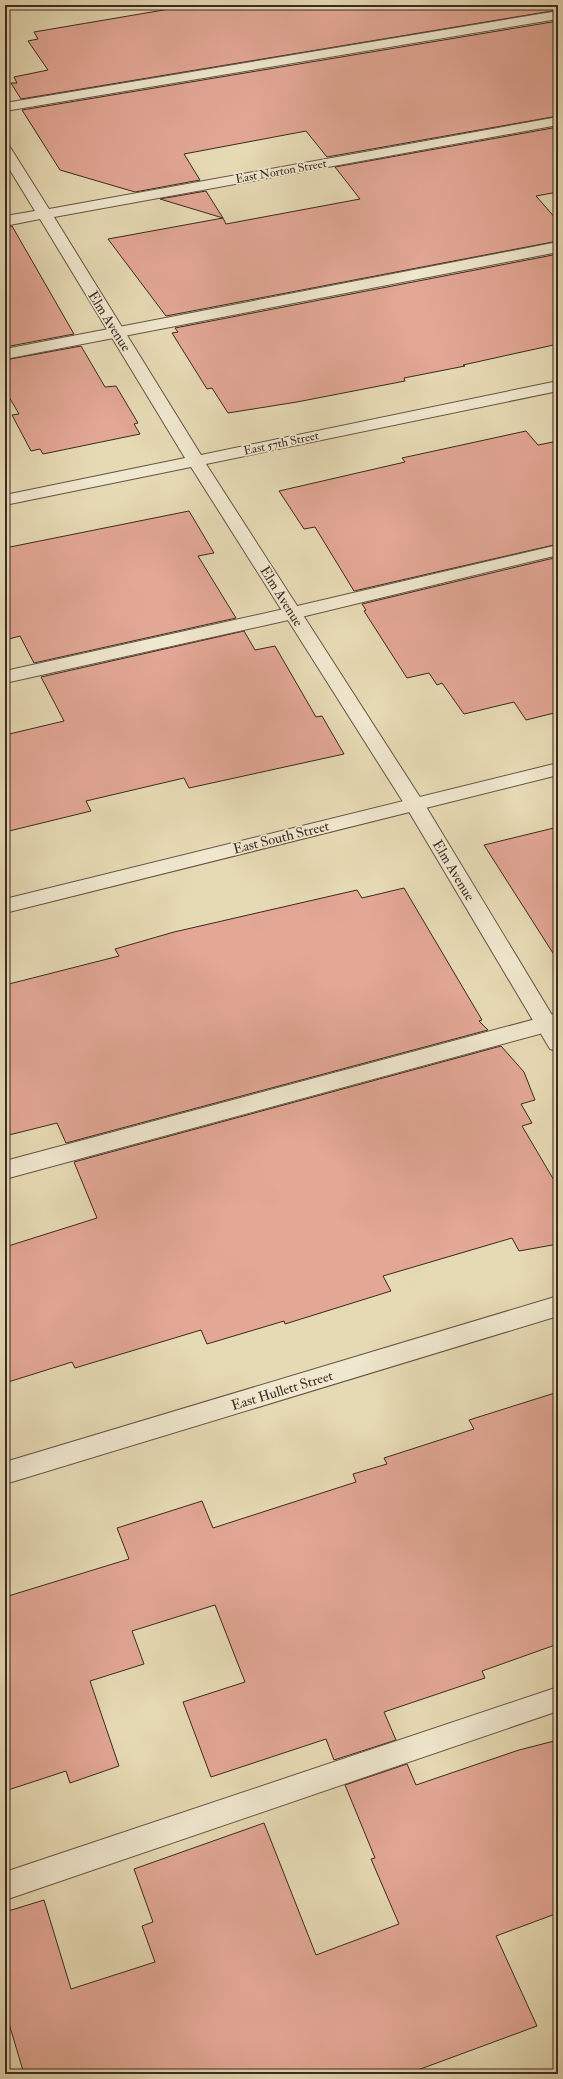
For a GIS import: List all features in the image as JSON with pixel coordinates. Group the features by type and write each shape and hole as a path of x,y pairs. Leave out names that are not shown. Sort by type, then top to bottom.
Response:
{"street":[{"path":"5,107 558,15"},
{"name":"East Norton Street","path":"5,220 558,121"},
{"name":"Elm Avenue","path":"5,150 196,461 415,805 554,1029"},
{"path":"5,354 558,247"},
{"name":"East 57th Street","path":"5,500 558,386"},
{"path":"5,677 293,613 558,550"},
{"name":"East South Street","path":"5,906 558,769"},
{"path":"5,1170 554,1029"},
{"name":"East Hullett Street","path":"5,1473 558,1306"},
{"path":"5,1886 558,1699"}],"building":[{"path":"193,5 558,5 558,10 21,99 11,83 17,83 14,77 48,70 28,41 38,39 34,32"},
{"path":"558,21 558,116 327,157 306,131 184,154 200,180 135,192 60,170 22,110"},
{"path":"558,127 558,192 536,196 558,221 558,241 166,316 108,239 223,218 226,224 360,199 335,167"},
{"path":"206,191 223,218 160,199"},
{"path":"12,226 74,334 5,347 5,227"},
{"path":"558,254 558,344 463,365 465,366 404,378 405,381 297,402 228,413 212,388 207,389 172,333 178,332 175,328"},
{"path":"81,346 105,387 116,386 138,423 134,424 140,434 43,454 40,449 31,451 12,415 19,414 5,390 5,360"},
{"path":"526,431 538,445 558,441 558,544 354,591 315,527 304,529 279,491 405,462 402,458"},
{"path":"189,511 214,553 198,556 236,618 34,663 20,636 5,640 5,548"},
{"path":"558,557 558,712 526,720 514,702 464,714 442,683 437,685 429,673 407,678 364,611 366,610 362,604"},
{"path":"244,631 255,650 275,646 316,717 322,716 344,754 189,788 184,778 86,801 91,811 5,832 5,735 64,721 41,677"},
{"path":"558,827 558,961 484,845"},
{"path":"404,888 482,1020 479,1021 488,1030 66,1143 57,1123 5,1136 5,985 119,956 115,949 174,932 357,890 362,898"},
{"path":"501,1046 524,1072 535,1100 521,1104 532,1123 522,1126 558,1187 558,1244 519,1251 512,1238 383,1276 391,1291 285,1324 284,1321 207,1344 201,1330 75,1368 72,1362 5,1383 5,1247 97,1218 74,1162"},
{"path":"558,1392 558,1644 482,1671 485,1678 384,1712 396,1740 334,1760 326,1739 211,1777 183,1702 245,1682 215,1605 132,1631 144,1664 90,1681 119,1766 70,1783 66,1771 5,1791 5,1597 129,1559 117,1528 202,1501 213,1528 356,1482 353,1474 387,1464 384,1458 474,1429 469,1420"},
{"path":"558,1740 558,1913 496,1936 537,2026 407,2074 24,2074 5,2010 5,1912 44,1900 71,1989 155,1962 142,1926 153,1922 134,1869 264,1823 316,1955 399,1924 371,1859 375,1858 345,1785 407,1764 416,1785 519,1750"}]}
